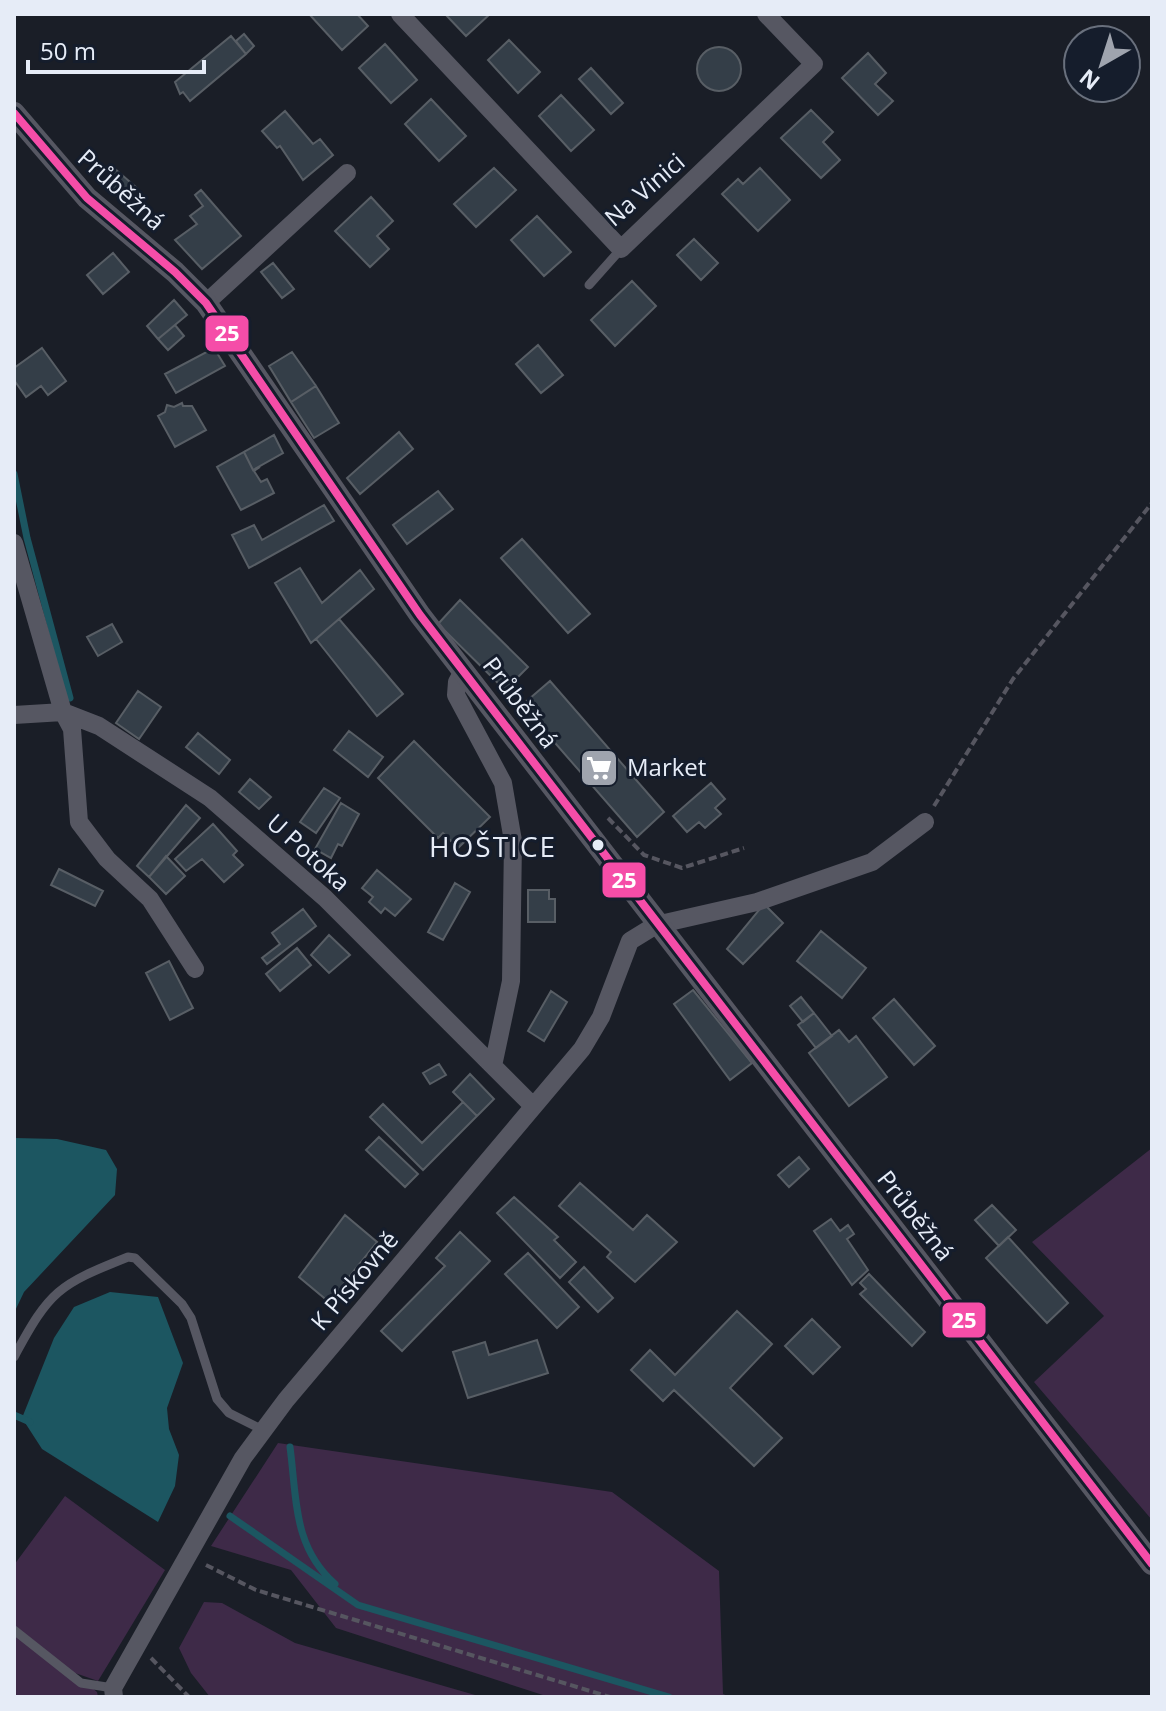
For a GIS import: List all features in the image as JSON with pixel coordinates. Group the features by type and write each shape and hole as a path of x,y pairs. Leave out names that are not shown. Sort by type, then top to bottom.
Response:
{"street":[{"name":"Na Vinici","path":"400,14 621,249 814,64 766,14"},
{"name":"Průběžná","path":"14,113 87,198 175,272 206,303 420,615 656,925 1152,1564"},
{"path":"206,303 347,173"},
{"path":"14,543 63,712 72,729 79,822 107,859 150,899 195,969"},
{"path":"463,671 457,682 456,695 503,783 513,841 511,981 493,1066"},
{"path":"14,715 63,712"},
{"name":"U Potoka","path":"63,712 99,726 210,798 325,898 533,1106"},
{"path":"656,925 757,902 872,862 925,822"},
{"name":"K Pískovně","path":"114,1692 139,1638 185,1555 263,1430 582,1049 601,1017 630,941 656,925"}],"lane":[{"path":"589,285 621,249"},
{"path":"14,1357 45,1304 71,1280 128,1257 135,1258 182,1304 191,1318 217,1399 229,1413 263,1430"},
{"path":"14,1630 81,1683 114,1692"}],"path":[{"path":"925,822 1013,679 1152,503"},
{"path":"580,825 601,811 644,855 682,868 744,848"},
{"path":"185,1555 256,1590 610,1697"},
{"path":"139,1638 149,1656 189,1697"}],"shaded area":[{"path":"1152,1148 1152,1520 1034,1382 1104,1316 1032,1242"},
{"path":"278,1443 612,1492 719,1571 723,1694 730,1697 549,1697 336,1628 291,1570 211,1546"},
{"path":"65,1496 165,1570 98,1681 75,1673 97,1692 98,1697 14,1697 14,1565"},
{"path":"204,1602 222,1603 295,1643 482,1697 210,1697 191,1673 179,1648"}],"water":[{"path":"14,1138 57,1139 106,1150 117,1169 115,1195 24,1292 14,1313"},
{"path":"110,1292 158,1297 183,1363 167,1408 169,1429 179,1455 175,1486 158,1522 42,1449 22,1418 54,1338 74,1307"}],"building":[{"path":"309,14 357,14 368,26 342,50"},
{"path":"445,14 490,14 466,36"},
{"path":"244,34 254,46 246,54 236,41"},
{"path":"231,36 246,54 190,101 183,92 180,94 175,82"},
{"path":"509,40 540,72 518,93 488,60"},
{"path":"385,44 417,80 391,103 359,68"},
{"path":"719,47 735,53 741,69 735,85 719,91 703,85 697,69 703,53"},
{"path":"868,53 886,73 875,84 893,101 878,115 842,78"},
{"path":"591,68 623,103 611,114 579,79"},
{"path":"561,95 594,130 571,151 539,116"},
{"path":"431,99 466,136 439,161 405,124"},
{"path":"811,110 833,132 823,142 840,160 821,178 781,138"},
{"path":"285,111 313,144 320,139 333,155 303,180 280,146 277,148 262,131"},
{"path":"114,168 137,188 125,202 102,183"},
{"path":"494,168 516,190 476,227 454,204"},
{"path":"760,168 790,200 758,231 722,194 738,179 743,184"},
{"path":"201,190 241,236 202,269 175,240 197,224 190,216 203,206 195,195"},
{"path":"371,197 393,221 377,236 389,249 370,267 335,231"},
{"path":"537,216 571,252 544,276 511,240"},
{"path":"694,239 718,263 701,280 677,255"},
{"path":"113,253 129,272 103,294 87,275"},
{"path":"273,263 294,289 282,298 261,272"},
{"path":"632,281 656,306 615,346 591,320"},
{"path":"174,300 187,315 158,339 147,326"},
{"path":"175,325 184,336 168,350 158,339"},
{"path":"538,345 563,375 541,393 516,364"},
{"path":"42,348 66,381 48,395 41,386 26,397 14,380 14,368"},
{"path":"214,348 225,366 176,393 165,374"},
{"path":"292,352 316,386 291,402 269,366"},
{"path":"316,386 339,423 314,438 291,402"},
{"path":"182,403 183,406 192,406 206,430 175,447 158,416 165,412 167,405 174,407"},
{"path":"399,432 413,449 360,494 347,478"},
{"path":"274,435 283,453 253,470 244,452"},
{"path":"244,452 253,470 260,467 254,471 261,482 267,479 274,493 241,510 217,467"},
{"path":"438,491 453,509 407,544 393,525"},
{"path":"324,505 334,521 249,568 232,535 254,525 262,540"},
{"path":"522,539 590,614 568,633 501,558"},
{"path":"300,568 322,603 360,570 374,589 311,643 275,583"},
{"path":"460,600 528,667 505,690 438,624"},
{"path":"339,619 403,694 377,716 316,639"},
{"path":"112,624 122,642 98,656 87,637"},
{"path":"550,681 664,812 637,837 522,705"},
{"path":"138,691 161,707 139,739 116,723"},
{"path":"349,731 383,757 368,777 334,750"},
{"path":"198,733 230,760 219,774 186,747"},
{"path":"414,741 490,817 458,848 443,833 438,838 378,778"},
{"path":"250,779 271,797 259,809 239,792"},
{"path":"711,783 725,799 715,808 721,814 705,828 699,822 687,832 673,816"},
{"path":"324,788 340,798 316,833 300,822"},
{"path":"341,803 359,814 342,846 338,844 331,858 315,849"},
{"path":"186,805 200,818 149,877 137,866"},
{"path":"213,824 237,851 233,855 243,865 224,882 202,859 186,871 175,859"},
{"path":"166,856 185,876 166,894 149,877"},
{"path":"59,869 103,891 95,906 51,885"},
{"path":"377,870 411,899 395,916 385,908 381,913 369,902 373,897 362,888"},
{"path":"455,883 470,892 443,940 428,932"},
{"path":"528,890 549,890 549,899 555,899 555,922 528,922"},
{"path":"764,904 783,923 743,964 727,949"},
{"path":"303,909 316,926 267,964 262,958 280,944 272,933"},
{"path":"821,931 866,968 842,998 797,961"},
{"path":"329,935 350,955 329,973 311,955"},
{"path":"297,948 311,965 280,991 266,974"},
{"path":"169,961 193,1008 170,1020 146,973"},
{"path":"693,990 752,1063 730,1080 674,1004"},
{"path":"551,991 567,1002 544,1041 528,1031"},
{"path":"801,997 814,1013 803,1022 790,1006"},
{"path":"894,999 935,1046 914,1065 873,1018"},
{"path":"814,1013 832,1036 816,1048 798,1025"},
{"path":"839,1030 849,1042 856,1036 887,1077 849,1106 809,1053"},
{"path":"439,1064 446,1075 430,1084 423,1073"},
{"path":"470,1074 494,1099 477,1116 453,1092"},
{"path":"463,1102 477,1116 423,1170 370,1117 383,1104 422,1143"},
{"path":"379,1137 418,1174 405,1187 366,1150"},
{"path":"799,1157 809,1169 789,1187 778,1175"},
{"path":"580,1183 633,1230 647,1215 677,1242 635,1282 607,1257 611,1252 559,1206"},
{"path":"514,1197 558,1237 554,1240 576,1262 560,1278 497,1213"},
{"path":"992,1205 1016,1230 999,1246 975,1220"},
{"path":"345,1215 377,1242 329,1302 299,1277"},
{"path":"831,1219 840,1231 848,1225 854,1234 847,1239 868,1270 852,1285 814,1231"},
{"path":"460,1232 490,1261 402,1351 381,1331 445,1266 436,1258"},
{"path":"1008,1237 1068,1303 1047,1323 986,1258"},
{"path":"528,1253 579,1307 557,1328 505,1274"},
{"path":"584,1267 613,1298 598,1312 569,1282"},
{"path":"869,1274 925,1332 912,1346 860,1294 866,1289 860,1283"},
{"path":"737,1311 772,1344 730,1388 782,1438 754,1466 674,1390 663,1401 631,1370 650,1350 675,1375"},
{"path":"812,1319 840,1347 813,1374 785,1346"},
{"path":"537,1340 548,1373 468,1398 453,1352 485,1342 489,1355"}],"waterway":[{"path":"14,474 27,538 70,698"},
{"path":"14,1415 30,1422"},
{"path":"290,1447 296,1504 304,1538 321,1570 335,1584"},
{"path":"230,1516 358,1605 669,1697"}],"transit line":[{"name":"25","path":"14,113 87,198 175,272 206,303 420,615 1152,1564"}],"place":[{"name":"Market","path":"599,768"}],"district":[{"name":"HOŠTICE","path":"493,847"}]}
